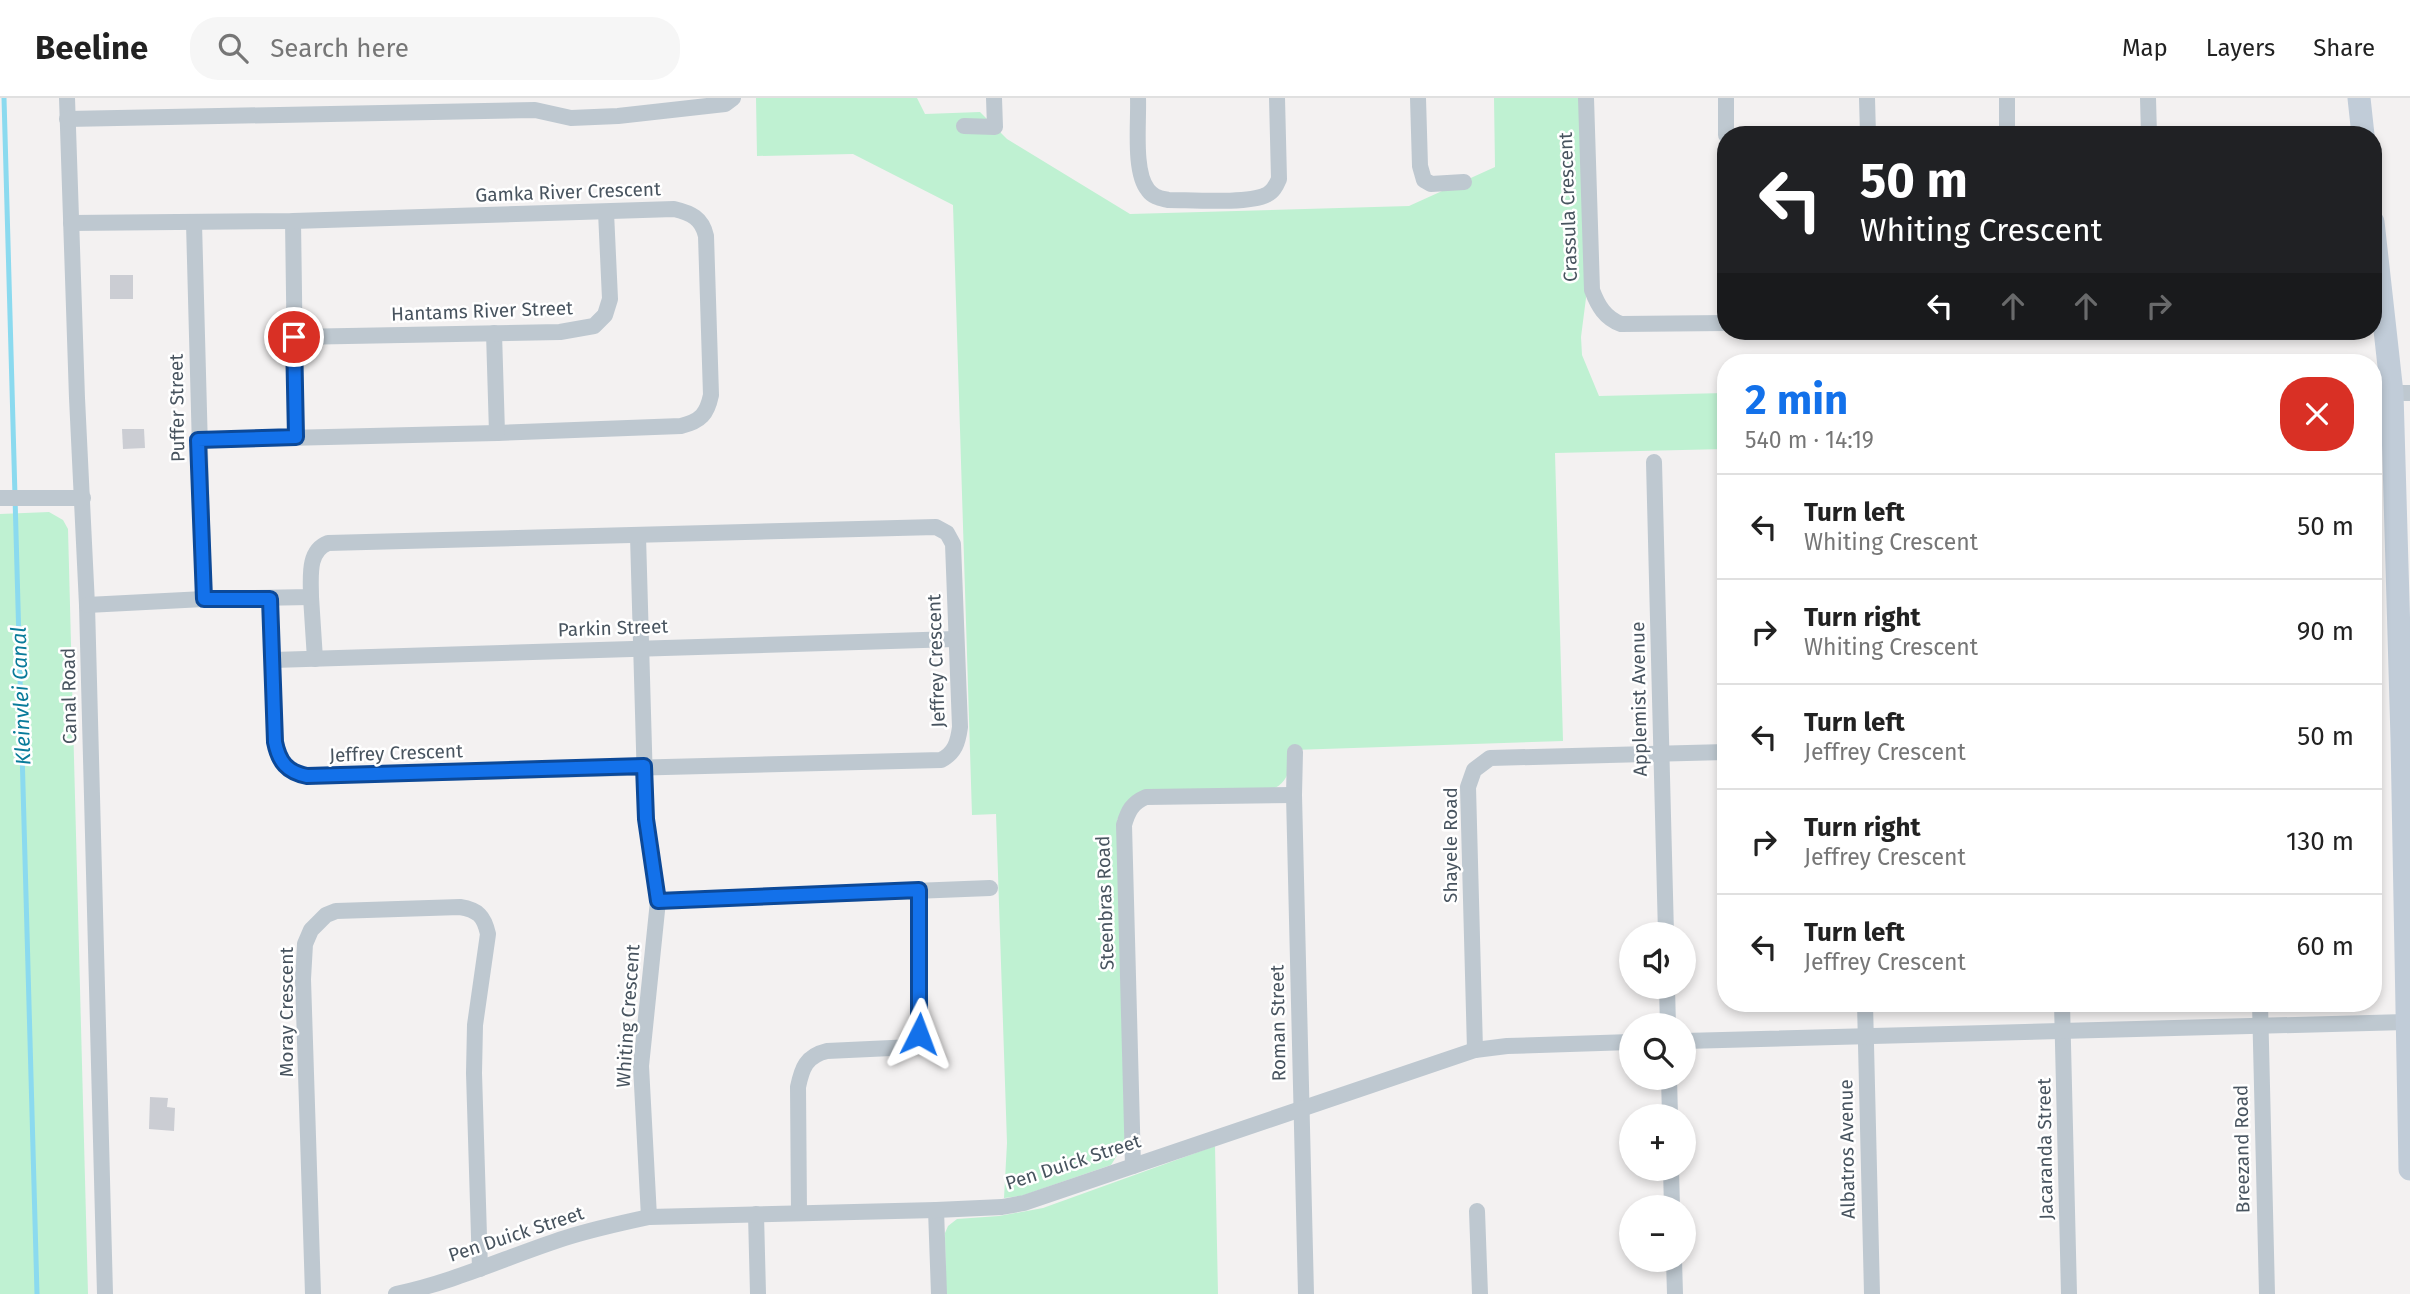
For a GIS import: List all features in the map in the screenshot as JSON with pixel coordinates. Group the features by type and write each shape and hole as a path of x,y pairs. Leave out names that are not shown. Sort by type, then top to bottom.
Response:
{"street":[{"name":"Canal Road","path":"67,98 77,398 76,497 87,605 105,1294"},
{"path":"67,119 535,104 571,118 618,116 726,104 733,98"},
{"path":"964,126 995,127 994,98"},
{"path":"1138,98 1139,163 1143,180 1149,191 1168,200 1251,199 1266,196 1275,188 1279,178 1277,98"},
{"path":"1418,98 1420,166 1424,180 1431,184 1464,182"},
{"name":"Crassula Crescent","path":"1586,98 1592,290 1604,314 1621,324 1717,323"},
{"path":"1726,98 1726,126"},
{"path":"1867,98 1868,126"},
{"path":"2007,98 2007,126"},
{"path":"2148,98 2150,126"},
{"path":"2360,98 2363,126"},
{"name":"Gamka River Crescent","path":"194,223 674,209 688,212 703,225 706,236 712,395 705,415 697,422 681,426 198,440"},
{"name":"Hantams River Street","path":"294,337 579,330 594,326 606,315 610,299 606,212"},
{"path":"293,221 296,437"},
{"path":"71,223 194,223"},
{"name":"Puffer Street","path":"194,223 204,599"},
{"path":"2382,277 2401,393 2407,862 2406,1022 2410,1170"},
{"path":"494,333 497,433"},
{"name":"Applemist Avenue","path":"1654,462 1665,922"},
{"path":"0,498 76,497"},
{"name":"Jeffrey Crescent","path":"270,599 277,752 281,762 296,774 307,776 940,760 952,752 957,744 960,727 953,544 947,533 936,527 328,543 320,546 312,565 315,659"},
{"name":"Whiting Crescent","path":"638,536 646,819 658,901 641,1066 649,1217"},
{"path":"87,605 311,597"},
{"name":"Parkin Street","path":"273,660 955,639"},
{"name":"Shayele Road","path":"1475,1050 1468,787 1474,770 1490,758 1717,751"},
{"name":"Roman Street","path":"1295,752 1306,1294"},
{"name":"Steenbras Road","path":"1133,1166 1124,825 1128,811 1138,800 1146,797 1294,795"},
{"path":"658,901 990,888"},
{"path":"799,1213 799,1087 802,1069 816,1054 827,1051 913,1047 919,1034 919,890"},
{"name":"Moray Crescent","path":"313,1294 303,979 305,944 318,921 336,911 460,907 480,914 485,922 488,934 475,1025 474,1073 480,1269"},
{"name":"Albatros Avenue","path":"1865,1012 1872,1294"},
{"name":"Jacaranda Street","path":"2062,1012 2069,1294"},
{"name":"Breezand Road","path":"2260,1012 2267,1294"},
{"path":"1696,1041 2406,1022"},
{"name":"Pen Duick Street","path":"396,1294 480,1269 564,1238 649,1217 936,1210 1002,1207 1024,1203 1475,1050 1507,1046 1619,1042"},
{"path":"936,1210 939,1294"},
{"path":"1477,1211 1479,1294"},
{"path":"756,1214 758,1294"},
{"path":"1674,1272 1675,1294"}],"green space":[{"path":"756,98 917,98 925,114 980,112 1007,139 1130,214 1409,206 1495,167 1494,98 1580,98 1586,298 1581,337 1582,355 1599,396 1717,393 1717,449 1555,453 1563,741 1293,750 1284,781 1275,788 1127,802 1117,820 1125,1143 1111,1165 1021,1196 1004,1198 1007,1143 996,814 972,815 953,205 853,154 757,156"},
{"path":"49,512 63,520 68,529 88,1294 0,1294 0,514"},
{"path":"1215,1146 1218,1294 946,1294 945,1233 948,1226 957,1219 999,1216 1043,1208"}],"building":[{"path":"110,275 133,275 133,299 110,299"},
{"path":"122,429 144,429 145,448 123,449"},
{"path":"150,1097 168,1098 167,1107 175,1108 174,1131 149,1129"}],"waterway":[{"name":"Kleinvlei Canal","path":"4,98 37,1294"}],"route":[{"path":"294,337 296,437 198,440 204,599 270,599 275,742 281,762 296,774 307,776 644,766 646,819 658,901 919,890 919,1034"}]}
